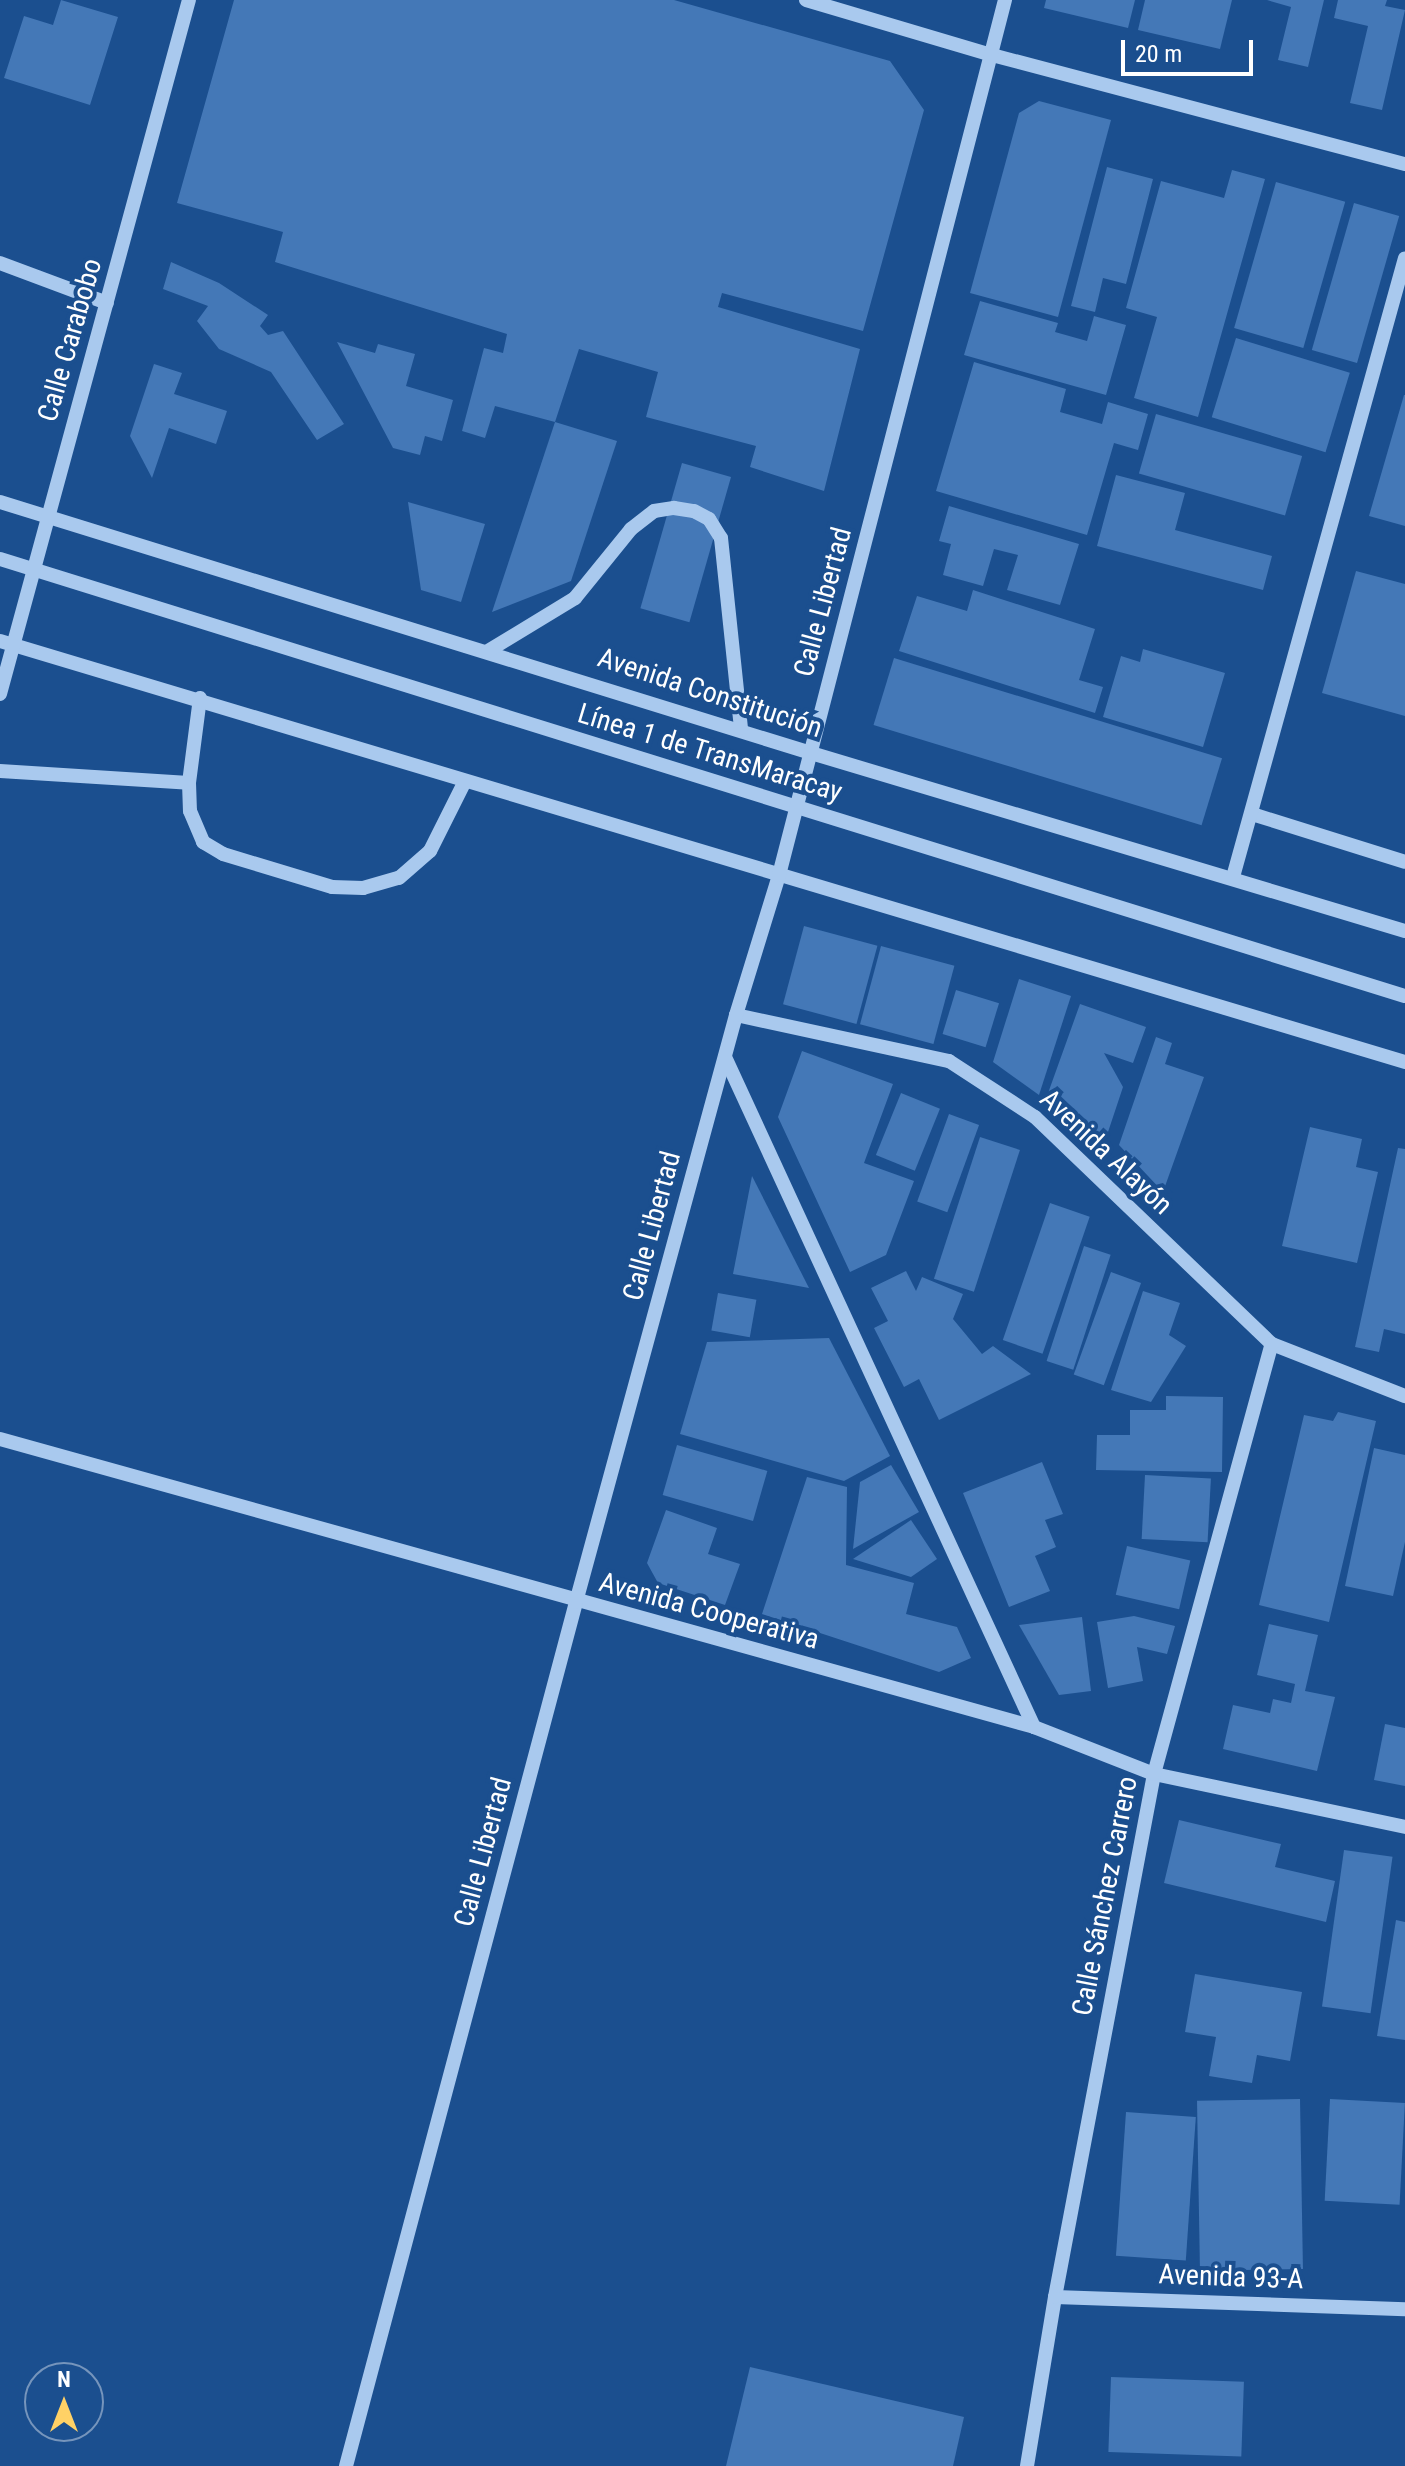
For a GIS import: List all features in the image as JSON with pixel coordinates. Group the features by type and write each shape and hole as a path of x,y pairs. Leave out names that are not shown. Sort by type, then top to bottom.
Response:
{"street":[{"name":"Calle Carabobo","path":"0,694 6,643 33,569 189,0"},
{"path":"806,0 992,55 1405,164"},
{"name":"Calle Libertad","path":"346,2466 576,1602 736,1015 779,875 1005,0"},
{"path":"1233,877 1405,258"},
{"path":"0,263 107,303"},
{"name":"Avenida Constitución","path":"0,502 741,728 811,753 1405,931"},
{"path":"488,651 575,598 631,529 654,511 674,508 694,511 709,519 721,538 741,728"},
{"name":"Línea 1 de TransMaracay","path":"0,559 1405,996"},
{"path":"6,643 200,698 465,781 1405,1062"},
{"path":"200,698 189,783 190,811 203,842 223,854 332,887 363,888 399,878 430,851 465,781"},
{"path":"0,771 189,783"},
{"path":"1252,814 1405,862"},
{"name":"Avenida Alayón","path":"736,1015 949,1061 1035,1117 1272,1344 1405,1396"},
{"path":"725,1057 1034,1727"},
{"name":"Calle Sánchez Carrero","path":"1027,2466 1055,2297 1154,1774 1272,1344"},
{"name":"Avenida Cooperativa","path":"0,1439 576,1602 1034,1727 1154,1774 1405,1827"},
{"name":"Avenida 93-A","path":"1055,2297 1405,2309"}],"building":[{"path":"61,0 118,17 90,105 4,78 24,16 53,25"},
{"path":"234,0 674,0 890,61 924,110 863,331 722,293 718,307 860,349 824,491 750,467 756,446 646,417 658,372 579,349 555,422 495,406 485,438 462,431 484,348 503,353 507,334 275,262 283,232 177,203"},
{"path":"1046,0 1135,0 1128,28 1044,8"},
{"path":"1145,0 1232,0 1220,49 1138,30"},
{"path":"1267,0 1324,0 1308,67 1278,60 1291,7"},
{"path":"1338,0 1387,0 1385,6 1405,10 1382,110 1350,103 1368,26 1334,18"},
{"path":"1039,101 1111,120 1058,317 970,293 1019,113"},
{"path":"1107,167 1153,179 1126,284 1103,278 1095,312 1071,306"},
{"path":"1232,170 1265,179 1198,417 1134,398 1157,317 1126,308 1161,181 1224,198"},
{"path":"1276,182 1345,202 1303,348 1234,328"},
{"path":"1354,203 1399,216 1357,363 1312,350"},
{"path":"171,262 219,283 268,315 260,326 268,335 283,331 344,424 317,440 271,372 219,349 197,321 208,306 163,289"},
{"path":"980,301 1058,323 1055,332 1087,341 1094,316 1126,325 1106,395 964,355"},
{"path":"1236,338 1350,373 1326,452 1212,417"},
{"path":"337,342 375,353 378,344 415,354 406,386 453,400 442,441 425,436 420,455 393,448"},
{"path":"974,362 1066,389 1060,412 1102,424 1108,402 1148,414 1138,450 1114,443 1087,535 936,491"},
{"path":"154,364 182,373 174,394 227,411 216,444 169,428 152,478 130,436"},
{"path":"1405,395 1405,526 1369,516"},
{"path":"1156,414 1302,456 1285,515 1139,474"},
{"path":"555,422 617,441 571,581 492,612"},
{"path":"682,463 731,477 689,622 640,608"},
{"path":"1116,475 1185,493 1175,530 1272,556 1263,590 1097,546"},
{"path":"408,502 485,524 461,602 421,590"},
{"path":"949,506 1079,544 1060,605 1007,590 1018,555 994,549 983,586 943,575 951,544 939,541"},
{"path":"1356,571 1405,584 1405,716 1322,693"},
{"path":"973,590 1095,629 1079,680 1103,687 1095,713 899,651 917,596 967,611"},
{"path":"1143,649 1225,673 1203,747 1103,717 1121,656 1140,662"},
{"path":"894,658 1222,758 1202,825 874,725"},
{"path":"804,926 877,946 856,1024 783,1004"},
{"path":"881,946 954,966 933,1044 860,1024"},
{"path":"1019,979 1071,996 1039,1095 993,1062"},
{"path":"956,990 999,1003 986,1047 943,1034"},
{"path":"1080,1004 1146,1027 1133,1063 1104,1053 1123,1087 1104,1144 1047,1096"},
{"path":"1156,1037 1172,1043 1165,1064 1204,1077 1163,1192 1119,1145"},
{"path":"802,1051 893,1084 864,1163 914,1181 886,1255 850,1272 778,1117"},
{"path":"901,1093 940,1109 915,1171 876,1155"},
{"path":"949,1114 979,1125 947,1212 917,1201"},
{"path":"1310,1127 1362,1139 1356,1167 1378,1172 1357,1263 1282,1246"},
{"path":"980,1137 1020,1150 974,1292 934,1279"},
{"path":"1398,1148 1405,1149 1405,1334 1384,1329 1379,1352 1355,1347"},
{"path":"752,1176 809,1288 733,1274"},
{"path":"1050,1203 1090,1217 1043,1354 1003,1340"},
{"path":"1084,1246 1111,1255 1073,1370 1047,1361"},
{"path":"906,1271 916,1291 922,1277 963,1294 953,1319 982,1354 993,1346 1031,1374 939,1420 919,1379 904,1387 874,1328 888,1321 871,1288"},
{"path":"1111,1272 1141,1283 1104,1385 1074,1374"},
{"path":"1143,1291 1180,1303 1169,1335 1186,1346 1151,1402 1111,1390"},
{"path":"718,1293 756,1300 750,1337 711,1330"},
{"path":"829,1338 890,1456 844,1481 680,1434 707,1342"},
{"path":"1166,1396 1223,1397 1222,1472 1096,1470 1097,1435 1130,1435 1130,1410 1166,1410"},
{"path":"1338,1412 1376,1421 1329,1622 1259,1605 1304,1415 1333,1421"},
{"path":"677,1445 767,1471 753,1521 663,1495"},
{"path":"1374,1448 1405,1455 1405,1542 1393,1596 1345,1586"},
{"path":"1042,1462 1063,1514 1045,1520 1056,1547 1035,1556 1050,1591 1009,1607 963,1493"},
{"path":"891,1465 919,1512 853,1549 860,1482"},
{"path":"1145,1475 1211,1478 1208,1542 1142,1539"},
{"path":"807,1477 847,1487 846,1565 914,1583 906,1614 957,1627 971,1658 939,1672 762,1614"},
{"path":"666,1510 717,1528 708,1554 740,1564 725,1605 658,1583 647,1563"},
{"path":"911,1520 937,1559 911,1577 853,1559"},
{"path":"1127,1546 1190,1561 1179,1609 1116,1595"},
{"path":"1134,1616 1175,1626 1167,1654 1137,1647 1143,1681 1108,1688 1097,1622"},
{"path":"1082,1617 1091,1691 1059,1695 1019,1625"},
{"path":"1269,1624 1318,1635 1305,1691 1335,1697 1317,1771 1223,1749 1233,1705 1270,1713 1273,1699 1291,1703 1295,1684 1257,1675"},
{"path":"1385,1724 1405,1728 1405,1786 1374,1780"},
{"path":"1179,1820 1281,1844 1275,1867 1335,1881 1326,1922 1164,1883"},
{"path":"1344,1850 1393,1857 1371,2013 1322,2006"},
{"path":"1396,1920 1405,1922 1405,2040 1377,2036"},
{"path":"1195,1974 1302,1992 1290,2061 1257,2055 1252,2083 1209,2076 1216,2037 1185,2032"},
{"path":"1300,2099 1303,2269 1200,2271 1197,2101"},
{"path":"1330,2099 1405,2103 1400,2205 1325,2201"},
{"path":"1126,2112 1196,2117 1186,2261 1116,2256"},
{"path":"750,2367 964,2417 953,2466 726,2466"},
{"path":"1111,2377 1244,2382 1241,2457 1108,2452"}]}
